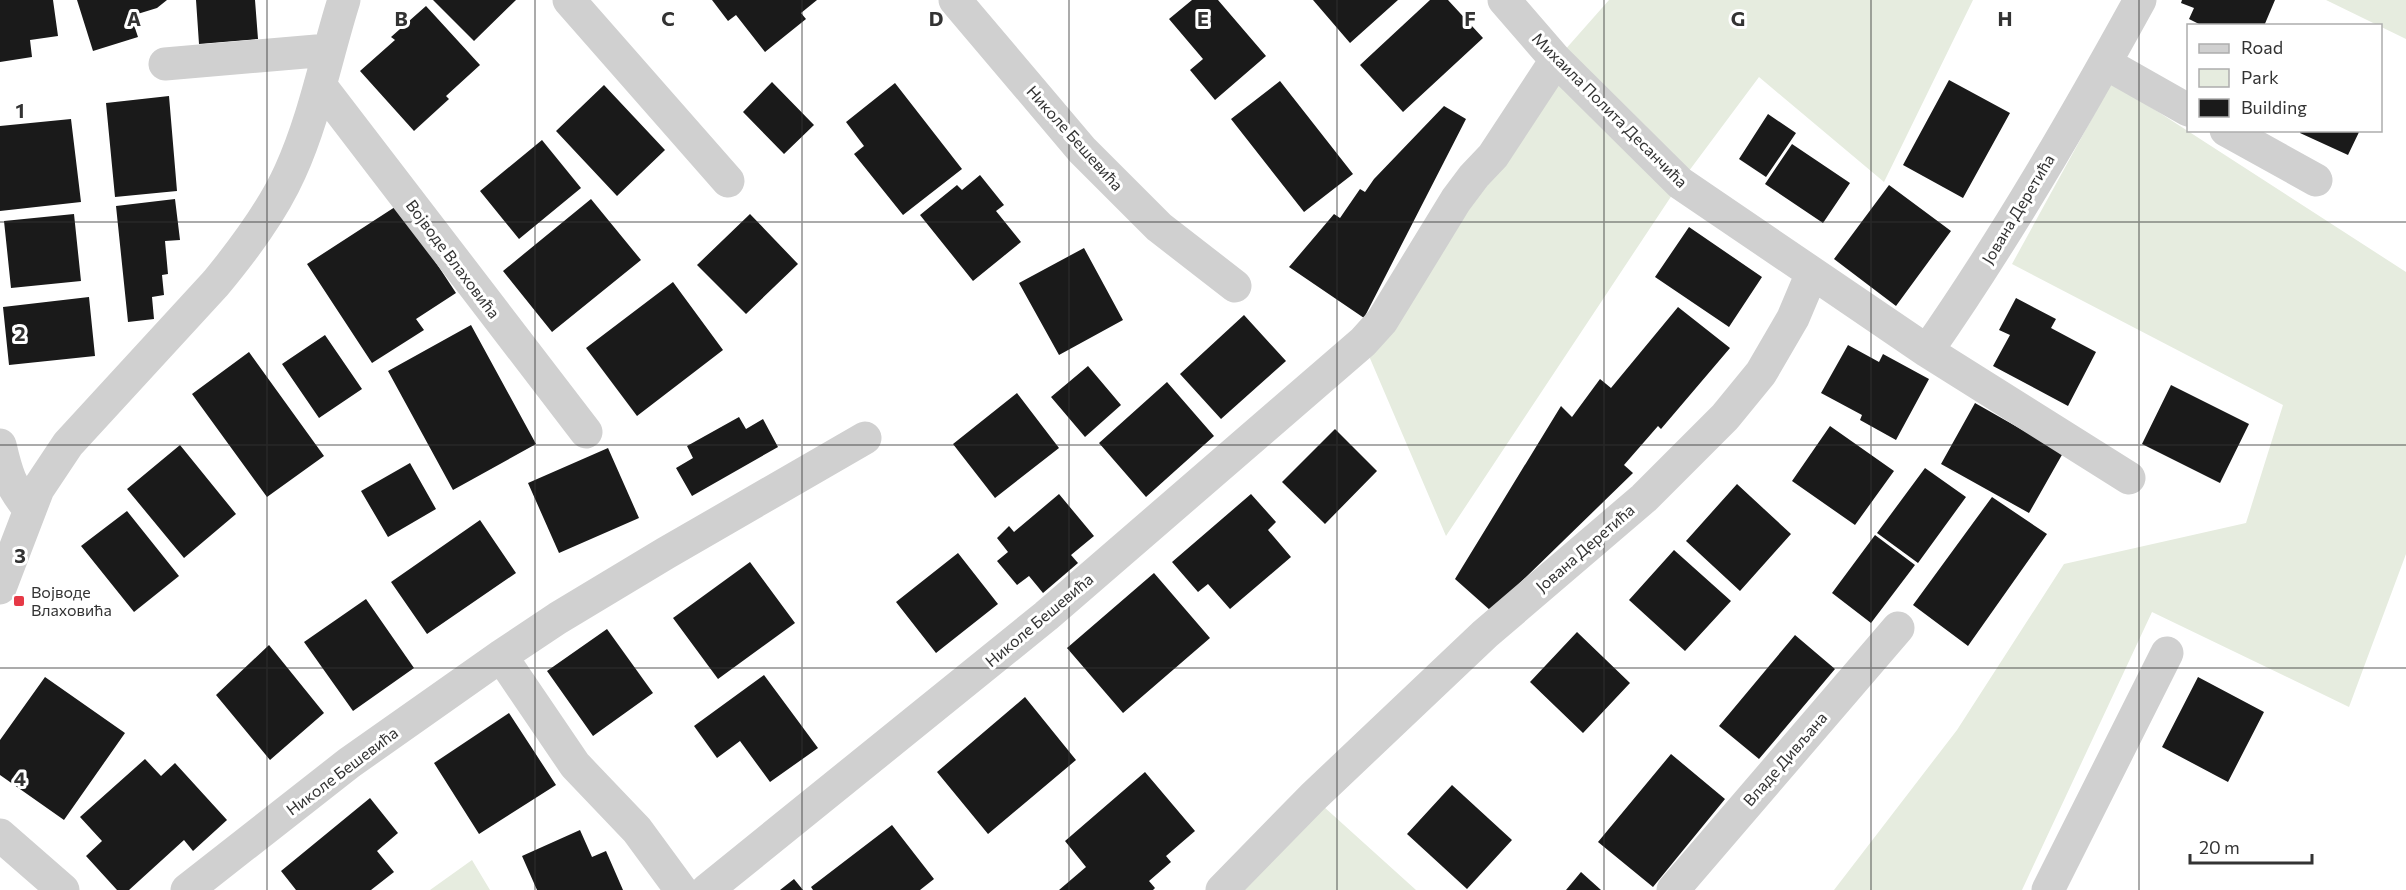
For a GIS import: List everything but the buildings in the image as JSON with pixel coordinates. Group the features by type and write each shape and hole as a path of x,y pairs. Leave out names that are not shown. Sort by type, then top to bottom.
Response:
{"street":[{"path":"0,588 38,489 68,444 236,260 278,196 291,169 320,85 328,50 344,0"},
{"path":"569,0 728,181"},
{"name":"Николе Бешевића","path":"955,0 1082,150 1159,227 1235,286"},
{"name":"Михаила Полита Десанчића","path":"1504,0 1556,60 1680,183 1812,273"},
{"name":"Јована Деретића","path":"1927,351 1968,292 2105,63 2140,0"},
{"path":"165,64 328,50"},
{"name":"Николе Бешевића","path":"707,890 1046,616 1364,342 1389,312 1456,200 1493,156 1556,60"},
{"path":"2105,63 2187,109"},
{"name":"Војводе Влаховића","path":"320,85 586,432"},
{"path":"2230,132 2316,180"},
{"path":"1812,273 1927,351 2129,478"},
{"name":"Јована Деретића","path":"1222,890 1314,797 1485,634 1644,498 1725,417 1761,373 1792,318 1812,273"},
{"name":"Николе Бешевића","path":"187,890 349,763 558,618 865,438"},
{"path":"0,445 13,489 29,509"},
{"name":"Владе Дивљана","path":"1673,890 1898,628"},
{"path":"2048,890 2167,652"},
{"path":"501,656 575,765 637,830 681,890"},
{"path":"0,835 63,890"}],"green space":[{"path":"1609,0 1973,0 1884,182 1759,77 1680,183 1446,536 1363,342 1556,60"},
{"path":"2326,0 2406,0 2406,39 2382,27 2382,24 2375,24"},
{"path":"2112,82 2406,272 2406,554 2349,707 2152,612 2022,890 1834,890 1957,730 2064,564 2246,523 2283,405 2012,264"},
{"path":"1313,797 1416,890 1222,890"},
{"path":"472,860 490,890 430,890"}],"place":[{"name":"Војводе Влаховића","path":"19,601"}]}
